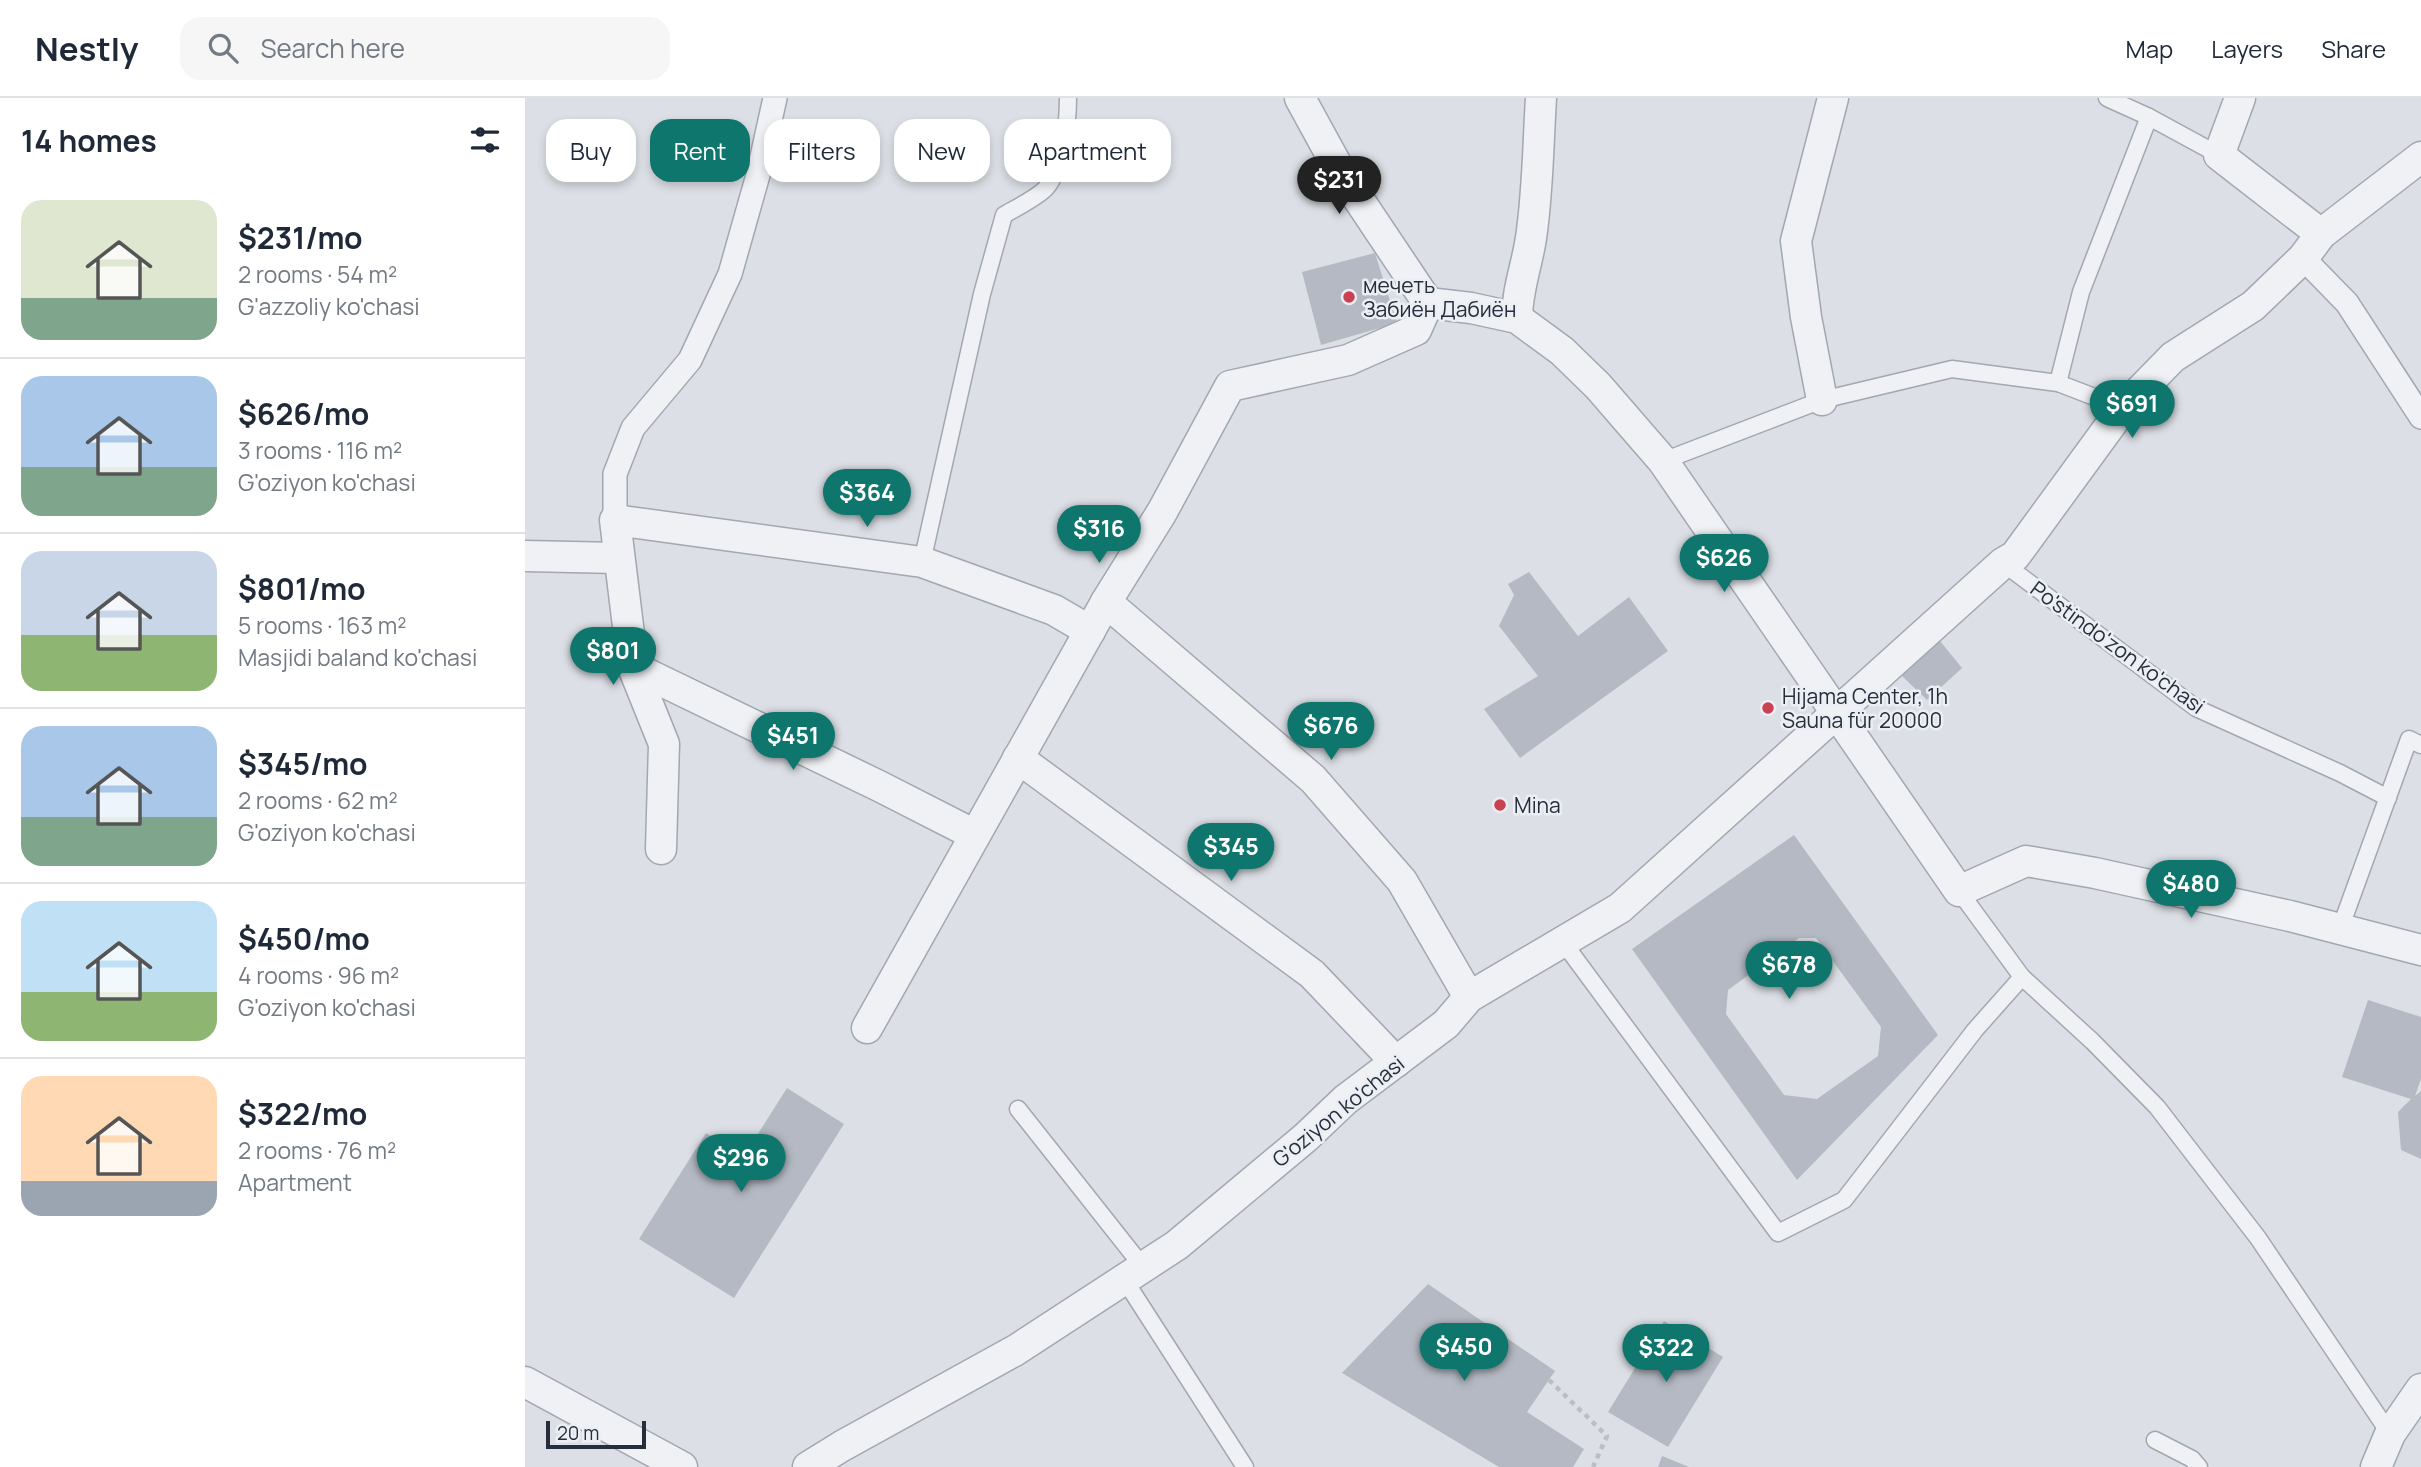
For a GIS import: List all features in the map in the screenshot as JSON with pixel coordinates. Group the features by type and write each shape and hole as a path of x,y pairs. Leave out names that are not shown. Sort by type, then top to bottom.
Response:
{"street":[{"path":"661,849 664,744 632,667 618,558 615,474 632,428 690,360 730,274 758,175 775,98"},
{"path":"1300,98 1341,173 1428,303 1471,308 1517,318 1562,351 1598,386 1663,461 1959,891 2026,861 2108,876 2421,950"},
{"path":"1517,318 1517,297 1531,240 1538,175 1541,98"},
{"path":"1822,400 1806,317 1796,241 1833,98"},
{"path":"2240,98 2219,155 2321,234"},
{"name":"G'oziyon ko'chasi","path":"808,1467 1016,1350 1177,1245 1305,1138 1345,1100 1446,1024 1469,998 1621,908 2003,563 2015,556 2123,408 2173,357 2253,306 2303,258 2321,234 2421,157"},
{"path":"2303,258 2347,303 2421,417"},
{"path":"867,1028 1106,602 1162,512 1230,386 1348,360 1416,330 1428,303"},
{"path":"615,520 922,562 1054,610 1090,631"},
{"path":"525,556 618,558"},
{"path":"1106,602 1313,779 1402,881 1469,998"},
{"path":"632,667 975,835"},
{"path":"1018,758 1312,974 1396,1062"},
{"path":"525,1382 682,1467"},
{"path":"2376,1467 2390,1434 2421,1389"}],"lane":[{"path":"922,562 982,294 1004,215 1046,188 1059,160 1068,122 1068,98"},
{"path":"2107,98 2149,117 2219,155"},
{"path":"2058,383 2081,292 2149,117"},
{"path":"1663,461 1822,400 1952,369 2058,383 2123,408"},
{"name":"Po'stindo'zon ko'chasi","path":"2003,563 2196,708 2340,773 2388,798"},
{"path":"2340,929 2409,739 2421,745"},
{"path":"1959,891 2022,976 2157,1107 2258,1238 2390,1434"},
{"path":"1563,942 1778,1233 1844,1200 1975,1030 2022,976"},
{"path":"1017,1109 1133,1273 1245,1467"},
{"path":"2155,1440 2192,1459 2199,1467"}],"path":[{"path":"1549,1380 1607,1436 1593,1467"}],"building":[{"name":"мечеть Забиён Дабиён","path":"1375,253 1397,323 1321,345 1302,272"},
{"path":"1529,572 1578,636 1629,597 1668,651 1520,758 1484,709 1538,676 1499,626 1514,595 1508,584"},
{"path":"1940,641 1962,668 1927,700 1902,676"},
{"path":"1794,835 1938,1035 1797,1180 1632,949","holes":["1799,938 1816,938 1881,1027 1878,1056 1817,1099 1784,1095 1726,1014 1728,990"]},
{"path":"2368,1000 2421,1017 2421,1079 2415,1096 2421,1091 2421,1159 2401,1150 2398,1112 2411,1099 2342,1077"},
{"path":"787,1088 844,1124 734,1298 639,1239 706,1133 744,1156"},
{"path":"1428,1284 1555,1371 1527,1412 1584,1449 1573,1467 1499,1467 1342,1373"},
{"path":"1664,1321 1723,1357 1668,1447 1608,1412"},
{"path":"1662,1456 1689,1467 1658,1467"}],"place":[{"name":"мечеть Забиён Дабиён","path":"1349,297"},
{"name":"Hijama Center, 1h Sauna für 20000","path":"1768,708"},
{"name":"Mina","path":"1500,805"}]}
